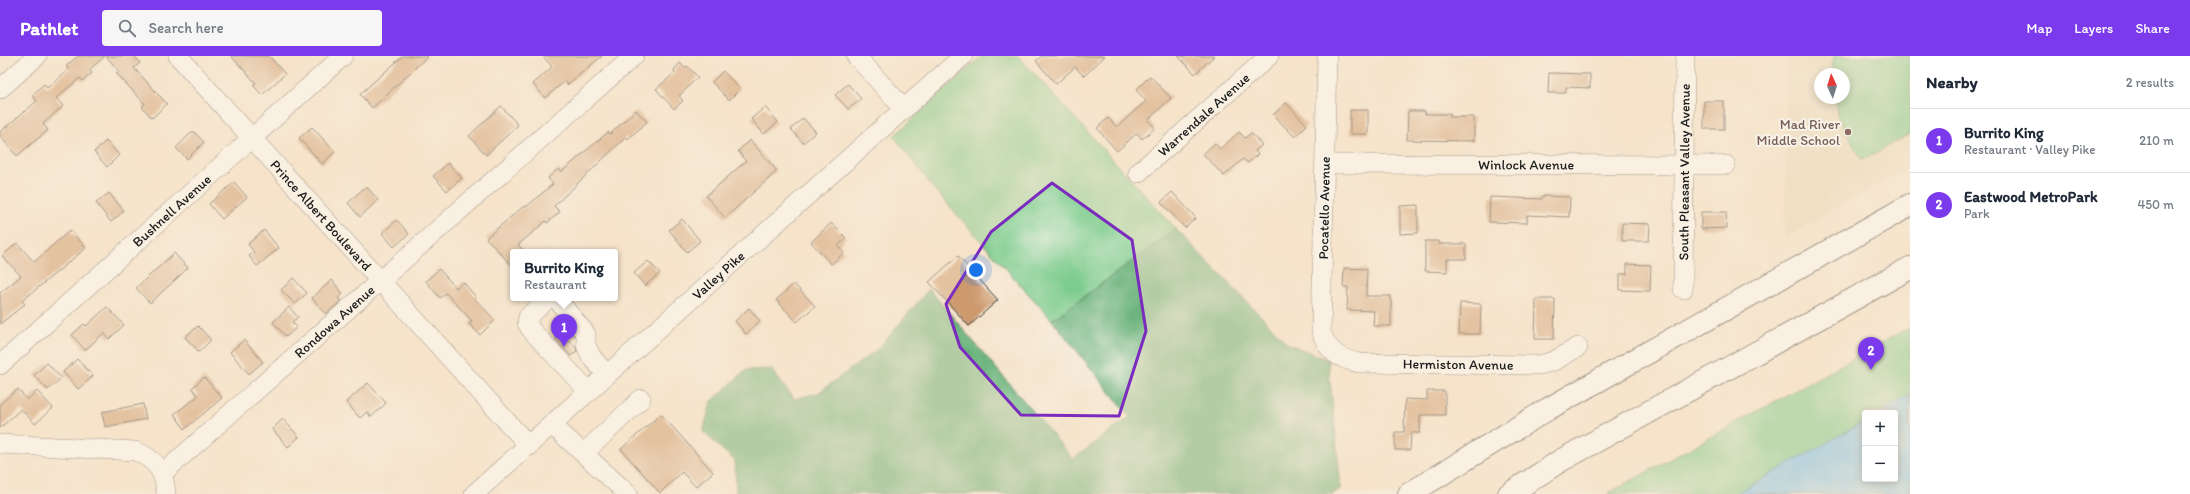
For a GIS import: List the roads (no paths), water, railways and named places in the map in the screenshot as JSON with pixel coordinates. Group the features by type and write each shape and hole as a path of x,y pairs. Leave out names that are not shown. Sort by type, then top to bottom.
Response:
{"highway":[{"path":"1409,494 1548,409 1910,205"},
{"path":"1509,494 1560,461 1910,268"}],"street":[{"path":"0,88 36,56"},
{"name":"Prince Albert Boulevard","path":"178,56 529,446"},
{"name":"Bushnell Avenue","path":"0,365 343,56"},
{"name":"Rondowa Avenue","path":"163,473 634,56"},
{"path":"856,56 904,109"},
{"name":"Valley Pike","path":"474,494 963,56"},
{"name":"Warrendale Avenue","path":"1138,173 1269,56"},
{"name":"Pocatello Avenue","path":"1327,56 1321,331 1328,348 1336,355"},
{"name":"South Pleasant Valley Avenue","path":"1683,289 1685,56"},
{"name":"Winlock Avenue","path":"1325,164 1726,165"},
{"path":"545,301 528,317 527,323 532,331 589,392"},
{"path":"558,301 586,334 586,344 591,356 607,375"},
{"name":"Hermiston Avenue","path":"1336,355 1346,360 1359,363 1539,365 1554,361 1578,347"},
{"path":"584,453 641,399"},
{"path":"552,425 628,494"},
{"path":"0,444 135,451 154,460 163,473 166,494"}],"water":[{"path":"1910,395 1910,494 1735,494 1862,423 1862,482 1898,482 1898,410 1884,410"}],"place":[{"name":"Mad River Middle School","path":"1848,132"},
{"name":"Burrito King","path":"564,347"},
{"name":"Eastwood MetroPark","path":"1871,370"}]}
